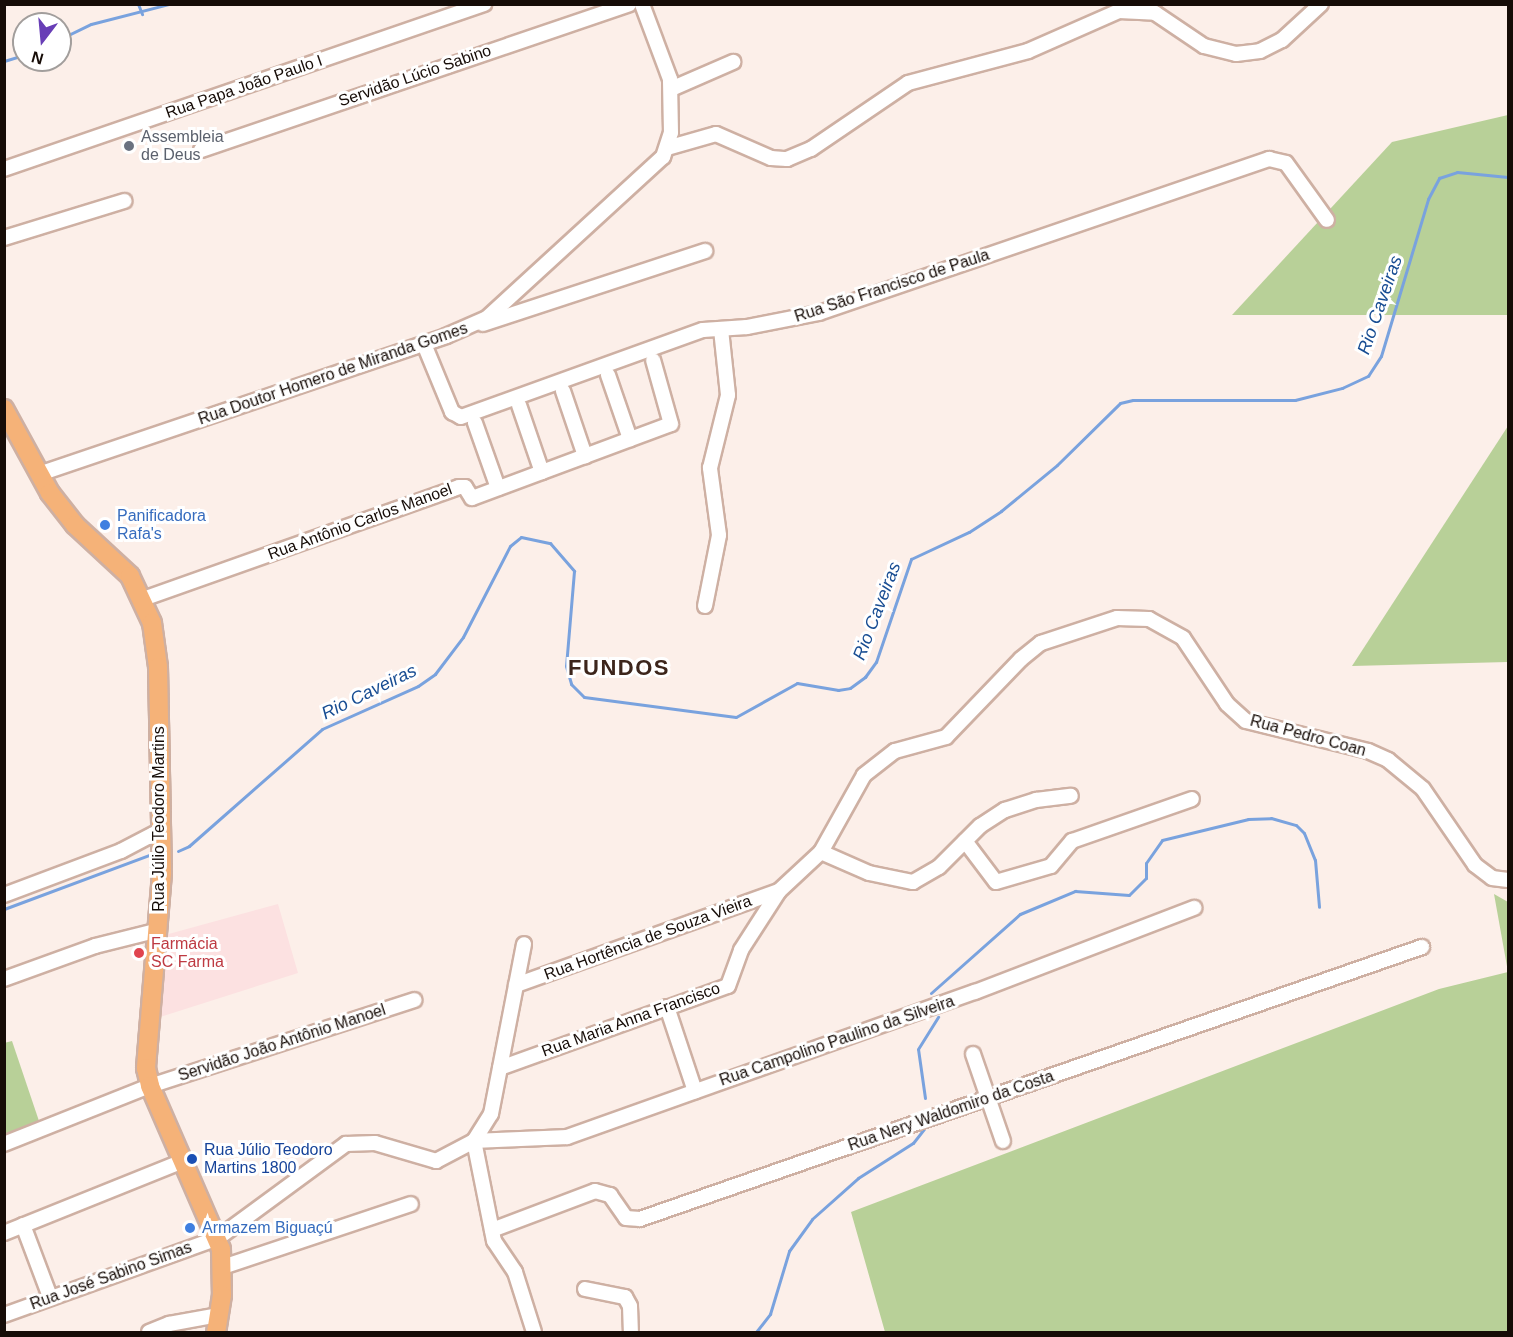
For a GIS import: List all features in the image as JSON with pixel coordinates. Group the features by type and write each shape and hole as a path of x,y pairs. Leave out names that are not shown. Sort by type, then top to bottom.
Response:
{"main road":[{"name":"Rua Júlio Teodoro Martins","path":"4,409 39,474 66,515 122,567 143,599 157,651 161,830 159,930 147,1052 150,1086 218,1238 223,1267 217,1324"}],"street":[{"name":"Rua Papa João Paulo I","path":"4,168 484,4"},
{"name":"Servidão Lúcio Sabino","path":"201,150 629,4"},
{"path":"642,4 666,62 671,89 667,148 716,134 771,158 788,159 811,149 908,83 1028,51 1119,11 1155,13 1204,46 1236,54 1276,44 1321,4"},
{"path":"671,89 733,62"},
{"name":"Rua Doutor Homero de Miranda Gomes","path":"39,474 470,327 493,313 588,223 653,170 667,148"},
{"name":"Rua São Francisco de Paula","path":"424,344 452,412 461,417 703,330 721,330 819,312 1269,159 1282,159 1327,220"},
{"path":"4,238 124,201"},
{"path":"470,327 705,250"},
{"path":"705,606 718,535 710,468 728,395 721,330"},
{"name":"Rua Antônio Carlos Manoel","path":"143,599 459,486 465,487 472,498 671,424 653,360"},
{"path":"608,375 630,439"},
{"path":"563,391 585,456"},
{"path":"519,405 542,472"},
{"path":"475,423 498,488"},
{"name":"Rua Pedro Coan","path":"779,891 821,852 864,775 895,751 946,737 1032,649 1052,638 1111,620 1138,618 1161,624 1183,638 1239,716 1388,760 1423,789 1475,865 1492,878 1509,880"},
{"path":"821,852 874,875 913,882 932,872 986,821 1011,807 1071,796"},
{"path":"965,841 996,882 1051,866 1072,841 1084,835 1192,799"},
{"path":"4,895 121,850 161,830"},
{"name":"Rua Hortência de Souza Vieira","path":"516,985 779,891"},
{"name":"Rua Maria Anna Francisco","path":"500,1068 728,986 746,941 779,891"},
{"name":"Rua Campolino Paulino da Silveira","path":"474,1141 559,1139 975,992 1194,908"},
{"path":"4,979 95,946 159,930"},
{"path":"524,944 489,1121 474,1141 494,1241 516,1272 534,1332"},
{"name":"Rua Nery Waldomiro da Costa","path":"492,1230 595,1191 610,1195 626,1218 640,1219 1422,947"},
{"name":"Servidão João Antônio Manoel","path":"4,1144 150,1086 414,1000"},
{"path":"667,1007 695,1091"},
{"path":"973,1054 1003,1141"},
{"name":"Rua José Sabino Simas","path":"4,1315 218,1238 346,1144 375,1143 436,1161 474,1141"},
{"path":"4,1233 183,1161"},
{"path":"223,1267 411,1204"},
{"path":"23,1225 50,1297"},
{"path":"585,1289 625,1297 630,1306 631,1332"},
{"path":"149,1332 169,1324 217,1324"}],"shaded area":[{"path":"278,904 298,973 157,1018 165,935"}],"green space":[{"path":"1508,115 1508,315 1232,315 1392,142"},
{"path":"1508,426 1508,662 1352,666"},
{"path":"1494,894 1508,902 1508,972"},
{"path":"1508,972 1508,1332 885,1332 851,1212 1439,989"},
{"path":"12,1041 40,1124 5,1136 4,1043"}],"waterway":[{"path":"138,4 142,14"},
{"path":"72,33 91,24 169,4"},
{"path":"4,61 12,59"},
{"name":"Rio Caveiras","path":"178,851 189,846 322,729 418,686 435,674 463,637 510,546 521,537 550,543 574,571 566,666 571,684 584,697 736,717 797,683 838,690 850,688 865,677 876,662 911,559 969,532 1001,511 1057,465 1120,403 1133,400 1295,400 1342,388 1368,376 1381,356 1428,199 1439,178 1457,172 1508,177"},
{"path":"931,993 1020,914 1075,891 1129,895 1146,878 1146,863 1162,840 1248,819 1271,818 1296,825 1304,833 1315,860 1319,907"},
{"name":"Rio Caveiras","path":"4,909 152,854"},
{"path":"925,1098 918,1049 938,1017"},
{"path":"756,1332 770,1314 789,1251 812,1219 858,1178 913,1143 924,1129"}],"place":[{"name":"Assembleia de Deus","path":"129,146"},
{"name":"Panificadora Rafa's","path":"105,525"},
{"name":"Farmácia SC Farma","path":"139,953"},
{"name":"Rua Júlio Teodoro Martins 1800","path":"192,1159"},
{"name":"Armazem Biguaçú","path":"190,1228"}],"district":[{"name":"FUNDOS","path":"619,668"}]}
